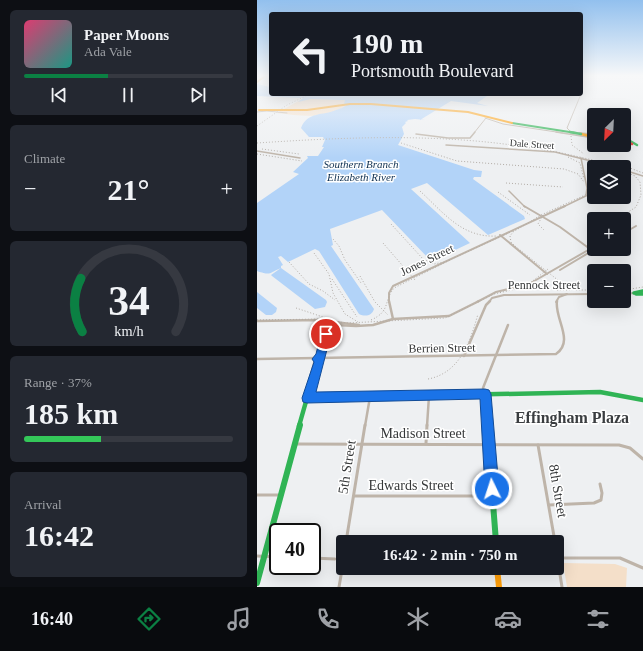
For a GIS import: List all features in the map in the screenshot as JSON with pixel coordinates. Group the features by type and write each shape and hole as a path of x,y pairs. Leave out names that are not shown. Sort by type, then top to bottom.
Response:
{"main road":[{"path":"258,110 307,110 361,104 386,105 468,112 514,124 587,135"},
{"path":"634,293 643,293"},
{"path":"257,583 307,398 600,392 643,400"},
{"path":"485,394 495,535"},
{"path":"498,575 499,587"}],"street":[{"path":"569,134 570,131 567,128 577,103"},
{"path":"271,111 257,112 287,112"},
{"path":"416,134 448,138 470,138 486,118 500,123 587,135"},
{"path":"570,131 587,135"},
{"name":"Dale Street","path":"446,145 554,152 589,160"},
{"path":"257,151 300,158"},
{"path":"581,158 587,188 586,195"},
{"path":"631,172 643,176"},
{"path":"257,321 325,320 362,326 373,325 393,319 449,316 498,291 522,287 590,249 559,227 540,216 517,199 509,191"},
{"name":"Jones Street","path":"393,319 388,298 389,291 392,287 586,195"},
{"path":"631,229 636,226"},
{"path":"500,235 547,274"},
{"path":"560,270 587,254"},
{"name":"Berrien Street","path":"257,359 554,354 562,350 565,342 556,303 559,297 567,294"},
{"name":"Pennock Street","path":"464,356 486,305 494,297 504,295 587,294"},
{"path":"307,398 319,362 318,359 333,322"},
{"path":"483,388 508,325"},
{"path":"426,443 429,395"},
{"name":"5th Street","path":"347,535 370,396"},
{"name":"Madison Street","path":"295,444 426,443 619,445 630,448 643,459"},
{"name":"8th Street","path":"538,444 554,535"},
{"path":"549,505 594,503 601,500 602,493 600,484"},
{"path":"257,495 281,495"},
{"name":"Edwards Street","path":"354,496 492,496"},
{"path":"257,556 269,556"},
{"path":"564,557 620,558 643,568"},
{"path":"321,558 335,559"},
{"path":"339,587 341,575"},
{"path":"560,575 562,587"}],"shaded area":[{"path":"294,103 347,103 348,105 339,110 322,115 305,116 277,113"},
{"path":"564,563 615,564 627,568 626,587 567,587"}],"water":[{"name":"Southern Branch Elizabeth River","path":"447,103 421,120 407,120 408,121 405,122 406,123 402,127 404,134 398,145 474,170 482,171 481,177 474,177 473,179 524,216 525,219 488,235 427,183 411,189 470,243 432,261 382,210 330,229 333,245 331,246 374,309 372,313 368,315 359,314 319,251 315,249 288,262 281,256 278,257 283,265 281,268 270,273 257,271 257,203 299,174 293,172 308,158 307,156 318,156 324,147 322,147 325,140 323,137 309,137 301,128 304,123 312,116 331,112 347,105 344,104"},
{"name":"Southern Branch Elizabeth River","path":"469,103 478,103 488,106"},
{"path":"281,268 326,300 327,302 325,307 315,309 271,275"},
{"path":"257,292 277,308 276,312 272,315 266,315 257,308"}],"railway":[{"path":"257,126 290,103"},
{"path":"571,136 572,145 584,154"},
{"path":"257,143 360,138 429,138 498,143 593,160"},
{"path":"401,143 457,161 564,169 578,174 584,182"},
{"path":"262,149 299,154"},
{"path":"257,154 302,161"},
{"path":"568,157 580,163 584,179"},
{"path":"631,168 643,173"},
{"path":"628,212 636,207 641,195 640,182 635,176 631,174"},
{"path":"506,183 563,187"},
{"path":"420,191 454,222 464,228 485,236 497,236"},
{"path":"498,192 530,215"},
{"path":"546,271 515,246 511,242 510,236 513,232 541,215 587,194"},
{"path":"543,215 538,224 544,230"},
{"path":"391,224 423,259 434,264 445,262 513,231"},
{"path":"333,239 339,246 345,260 361,283"},
{"path":"383,243 413,278"},
{"path":"314,253 329,274 333,293 345,314 358,322"},
{"path":"413,278 450,260"},
{"path":"289,262 309,284 323,291 335,300"},
{"path":"320,320 348,323 445,318 494,294 525,287 546,271"},
{"path":"546,271 564,285 577,290 587,290"},
{"path":"360,276 375,302 384,310"},
{"path":"384,310 394,288 413,278"},
{"path":"332,279 357,317"},
{"path":"631,289 643,287"},
{"path":"557,290 572,290"},
{"path":"296,308 326,318"},
{"path":"371,320 377,317 384,310"},
{"path":"384,310 388,315"},
{"path":"428,379 439,376 456,363 467,345 478,314"},
{"path":"257,320 325,319"}],"traffic: fast":[{"path":"512,123 581,134"},
{"path":"631,142 637,145"},
{"path":"634,293 643,291"},
{"path":"636,294 643,294"},
{"path":"257,583 307,398 600,392 643,400"},
{"path":"485,394 495,535"}],"traffic: slow":[{"path":"259,110 307,110 350,104 371,104 468,112 512,123"},
{"path":"581,134 587,135"},
{"path":"498,575 499,587"}],"district":[{"name":"Effingham Plaza","path":"572,417"}],"route":[{"path":"326,334 311,389 307,398 485,394 492,489"}]}
